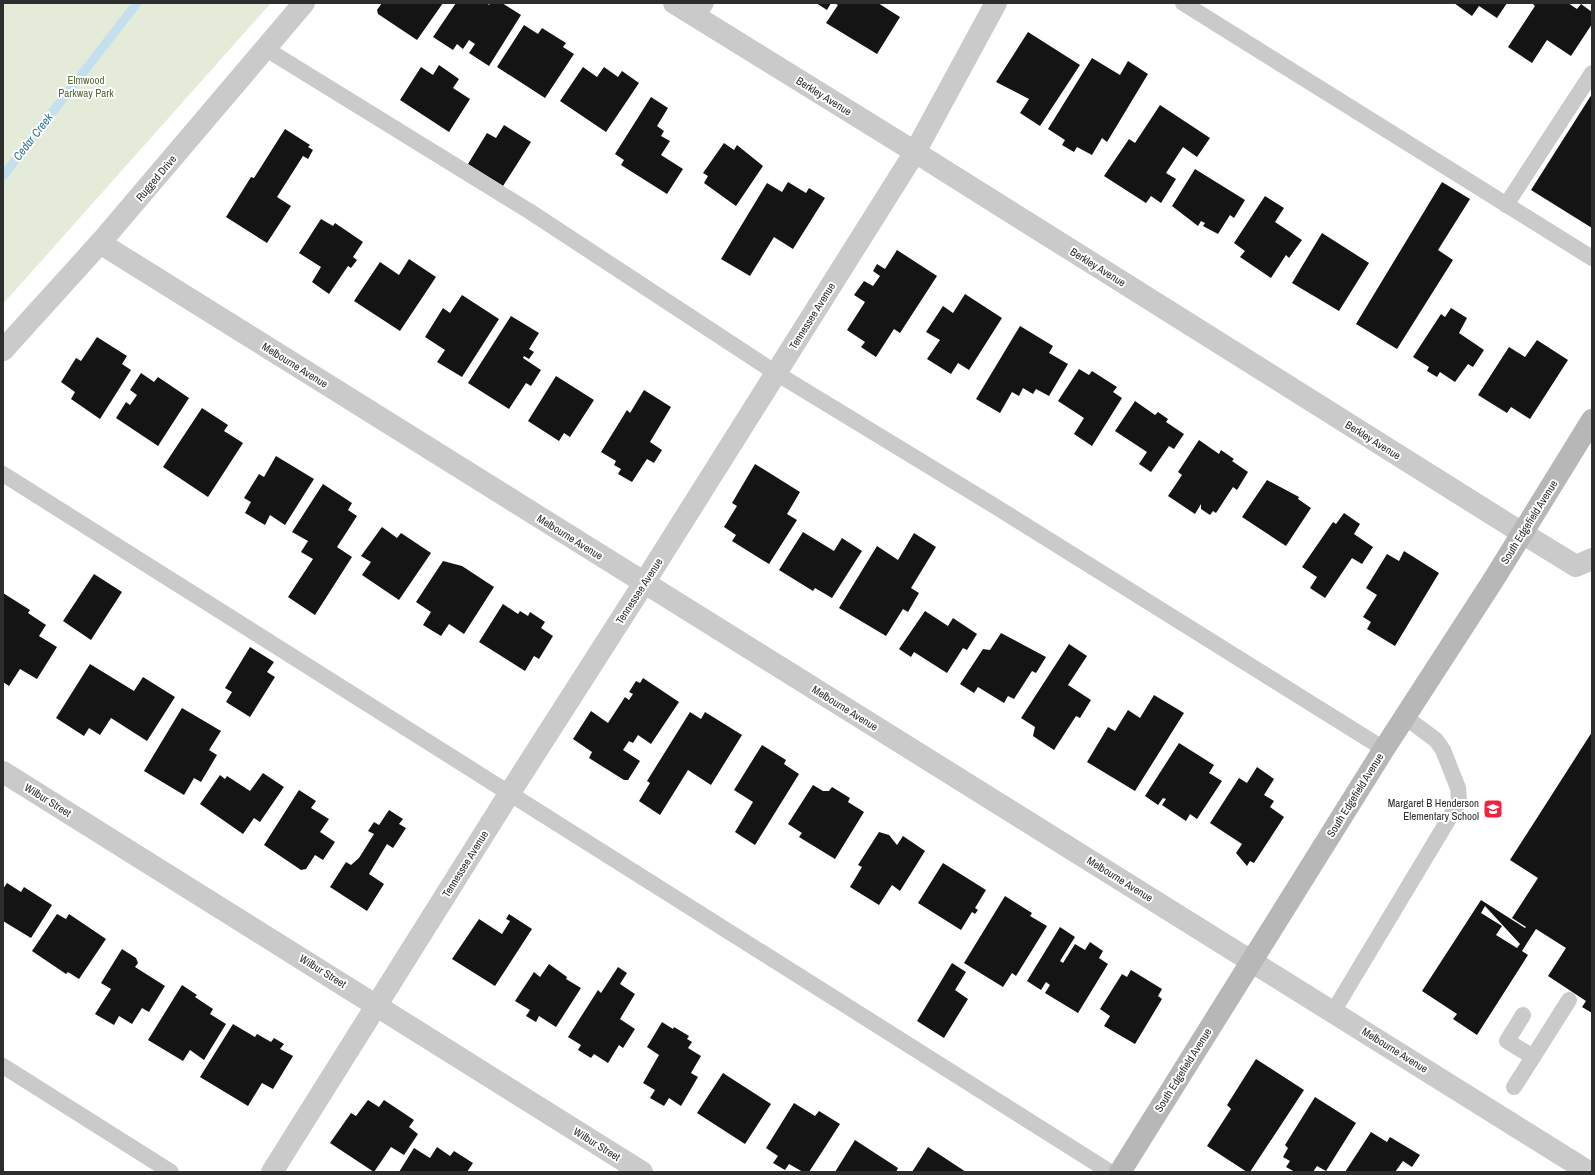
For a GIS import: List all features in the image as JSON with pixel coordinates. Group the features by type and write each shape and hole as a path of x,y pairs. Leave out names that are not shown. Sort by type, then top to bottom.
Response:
{"street":[{"name":"Rugged Drive","path":"3,350 100,243 304,3"},
{"name":"Berkley Avenue","path":"674,3 701,10 915,152 1576,566 1592,559"},
{"name":"Tennessee Avenue","path":"272,1172 915,152 996,3"},
{"name":"Melbourne Avenue","path":"100,243 1589,1172"},
{"name":"South Edgefield Avenue","path":"1120,1172 1384,749 1494,579 1592,420"},
{"name":"Wilbur Street","path":"3,772 642,1172"}],"lane":[{"path":"1183,3 1592,258"},
{"path":"266,49 529,211 776,373 993,505 1384,749"},
{"path":"1506,205 1592,73"},
{"path":"3,474 1110,1172"},
{"path":"1333,1012 1456,808 1459,799 1458,788 1443,750 1436,740 1405,717"},
{"path":"1514,1087 1569,1000"},
{"path":"1523,1015 1507,1041 1533,1057"},
{"path":"3,1066 171,1172"}],"green space":[{"name":"Elmwood Parkway Park","path":"3,3 271,3 3,304"}],"building":[{"path":"382,3 443,3 417,40 378,14 377,10"},
{"path":"456,3 487,3 489,5 490,3 502,3 521,15 489,66 469,53 475,44 469,40 463,49 457,44 453,50 433,37"},
{"path":"816,3 831,3 827,10"},
{"path":"834,3 878,3 900,17 877,54 826,23 838,5"},
{"path":"1454,3 1507,3 1497,18 1479,6 1472,16"},
{"path":"1532,3 1568,3 1577,9 1581,4 1592,12 1592,24 1571,56 1547,40 1532,63 1508,47 1535,6"},
{"path":"524,25 538,34 542,28 566,43 563,47 574,54 545,98 497,67"},
{"path":"1028,32 1080,65 1040,126 1020,113 1029,99 996,82"},
{"path":"1092,58 1120,75 1128,61 1148,74 1107,142 1102,138 1092,155 1077,147 1074,152 1062,145 1065,140 1048,129"},
{"path":"439,65 459,79 453,88 470,99 449,132 400,100 421,67 433,75"},
{"path":"583,67 597,77 604,67 618,77 622,71 639,83 606,132 560,101"},
{"path":"1592,94 1592,228 1531,190"},
{"path":"651,97 668,108 657,126 664,131 661,136 670,141 661,155 683,169 667,194 621,165 624,160 615,154"},
{"path":"1160,105 1210,138 1197,157 1183,147 1166,173 1176,179 1161,203 1151,196 1146,203 1104,176 1129,139 1135,143"},
{"path":"504,125 531,142 503,186 468,164 487,133 496,138"},
{"path":"285,129 310,145 308,147 313,150 308,159 303,156 277,197 291,206 267,243 226,217 251,177 254,178"},
{"path":"724,143 734,150 737,145 763,166 736,206 704,183 708,176 703,173"},
{"path":"1195,169 1245,200 1234,218 1230,215 1218,234 1203,226 1205,223 1201,221 1198,226 1172,206"},
{"path":"788,182 806,193 809,188 825,198 793,249 774,237 750,276 721,259 767,183 782,192"},
{"path":"1442,182 1470,199 1438,250 1453,260 1397,349 1356,324"},
{"path":"1265,196 1284,208 1275,222 1302,240 1289,258 1286,255 1271,278 1240,257 1245,251 1234,243"},
{"path":"321,219 333,226 335,223 363,242 353,257 357,260 351,268 348,266 329,294 312,282 321,267 299,253"},
{"path":"1322,233 1369,263 1339,311 1292,283"},
{"path":"897,250 937,276 900,333 894,329 876,357 861,347 865,342 847,330 865,302 854,295 864,281 873,286 880,276 873,271 877,264 885,269"},
{"path":"409,259 436,277 400,331 354,301 380,262 399,275"},
{"path":"965,294 1002,318 969,370 958,363 951,374 927,359 940,340 926,332 943,306 953,313"},
{"path":"462,295 499,319 462,377 437,362 445,350 425,337 443,308 450,313"},
{"path":"1451,308 1467,318 1459,333 1484,350 1473,367 1468,364 1455,382 1440,372 1437,377 1427,371 1429,367 1413,357 1441,314 1445,317"},
{"path":"511,316 539,333 529,349 534,352 529,359 524,356 523,358 541,370 531,386 526,383 509,409 468,383"},
{"path":"1020,326 1053,346 1049,353 1068,364 1049,396 1036,389 1033,394 1023,388 1019,396 1012,392 1000,413 976,399"},
{"path":"97,337 127,356 122,364 131,370 100,419 71,399 75,392 61,382 76,358 81,361"},
{"path":"1537,340 1568,360 1530,419 1511,407 1507,413 1478,395 1509,347 1525,357"},
{"path":"1079,369 1089,375 1092,371 1117,387 1113,392 1122,398 1092,446 1074,434 1084,418 1058,401"},
{"path":"141,373 154,382 158,377 189,398 158,446 116,418 126,402 130,405 137,395 130,390"},
{"path":"556,376 594,400 570,437 564,433 559,441 528,421"},
{"path":"644,390 671,407 650,442 662,450 654,463 647,459 632,482 618,474 621,469 614,465 616,461 601,452 627,410 630,413"},
{"path":"1135,401 1155,415 1158,412 1168,419 1166,422 1184,434 1174,449 1169,446 1151,472 1139,464 1147,452 1115,431"},
{"path":"202,408 228,425 224,431 243,443 208,497 163,467"},
{"path":"1199,440 1219,454 1221,450 1234,459 1232,461 1248,472 1237,490 1233,487 1216,513 1213,511 1210,515 1201,509 1201,504 1195,514 1168,496 1182,475 1178,472"},
{"path":"276,456 314,479 285,525 270,515 265,525 245,513 251,502 244,498 259,474 264,477"},
{"path":"755,464 800,492 787,514 797,520 769,564 732,541 736,535 724,527 737,506 732,503"},
{"path":"1267,480 1299,497 1298,499 1311,508 1286,546 1242,517"},
{"path":"323,484 352,503 348,510 357,516 337,547 352,557 315,615 288,597 313,559 301,552 308,541 292,532"},
{"path":"1344,513 1360,524 1354,534 1373,547 1362,564 1352,558 1325,598 1310,588 1317,577 1302,567 1333,522 1336,524"},
{"path":"382,527 397,538 401,533 431,553 399,600 362,575 371,562 361,556"},
{"path":"803,532 834,551 842,538 862,551 832,598 815,588 813,591 779,570"},
{"path":"914,533 936,547 911,588 919,593 908,612 903,609 886,636 839,608 877,546 898,560"},
{"path":"1404,551 1439,573 1395,646 1367,629 1371,622 1363,617 1377,595 1366,588 1387,554 1399,561"},
{"path":"443,561 462,566 494,587 464,634 449,624 441,636 423,625 431,612 416,602"},
{"path":"94,574 122,592 91,640 63,621"},
{"path":"3,593 30,610 28,613 46,625 39,636 57,647 37,679 20,669 9,686 3,682"},
{"path":"503,604 518,614 520,611 528,616 530,612 545,622 541,628 553,636 539,659 534,656 525,671 479,642"},
{"path":"925,611 948,626 953,618 977,634 967,650 963,648 947,673 914,652 911,657 899,649"},
{"path":"1001,633 1046,657 1036,673 1032,671 1014,699 1008,696 1004,703 978,687 974,693 960,684 983,649 990,650"},
{"path":"1069,644 1087,656 1068,685 1091,700 1080,718 1076,716 1054,750 1033,736 1035,727 1021,718"},
{"path":"250,647 274,662 267,672 275,677 250,717 226,702 232,692 225,688"},
{"path":"90,664 134,691 143,677 175,697 147,741 111,718 100,735 89,728 84,736 56,718"},
{"path":"643,678 679,702 651,744 638,735 633,743 629,741 623,750 640,761 628,780 624,780 589,758 592,752 573,739 591,711 608,723 625,697 629,700 633,694 629,692 636,681 640,683"},
{"path":"1154,695 1184,713 1135,791 1087,762 1108,727 1115,731 1128,710 1140,718"},
{"path":"182,708 221,731 209,750 217,755 201,782 194,778 184,795 144,771"},
{"path":"690,712 701,719 705,712 742,735 711,785 688,770 660,815 639,801 650,783 647,781"},
{"path":"1592,732 1592,1013 1582,1007 1586,1001 1548,976 1566,948 1536,929 1522,951 1528,955 1477,1035 1453,1019 1457,1014 1422,991 1481,900 1525,928 1526,927 1512,918 1538,878 1510,860","holes":["1485,906 1520,944 1517,948 1496,935 1502,926 1481,913"]},
{"path":"1179,743 1214,765 1209,773 1222,781 1197,819 1190,814 1186,821 1162,805 1166,799 1163,798 1158,805 1145,796"},
{"path":"762,745 786,760 784,764 799,774 755,845 735,832 753,802 734,790"},
{"path":"1257,767 1274,779 1264,795 1274,801 1270,807 1284,817 1254,863 1250,861 1247,866 1236,853 1242,844 1210,823 1239,778 1247,783"},
{"path":"263,773 284,787 260,822 254,818 243,834 200,804 220,775 225,779 227,776 250,791"},
{"path":"813,785 823,791 829,791 832,787 850,798 848,802 864,812 835,859 799,837 802,833 788,824"},
{"path":"299,790 316,801 311,808 329,819 320,832 335,842 323,860 315,855 306,869 301,870 264,845"},
{"path":"389,810 403,819 399,824 406,828 393,848 387,844 369,874 384,884 367,911 330,887 346,862 351,865 359,858 374,834 368,831 374,822 379,825"},
{"path":"879,832 889,835 897,845 903,836 925,851 900,891 892,885 879,905 850,887 862,867 858,865"},
{"path":"943,863 986,890 975,908 978,910 975,914 972,912 961,930 918,903"},
{"path":"7,883 21,892 24,887 52,905 31,938 3,921 3,889"},
{"path":"1005,896 1032,913 1030,916 1047,926 1016,976 1012,973 1003,987 964,963"},
{"path":"57,914 66,919 69,914 106,939 79,979 68,972 66,974 32,951"},
{"path":"509,914 532,929 495,986 452,959 479,919 502,934 510,921 506,919"},
{"path":"1060,927 1075,937 1060,961 1063,963 1075,944 1085,950 1090,942 1103,951 1099,958 1108,964 1078,1013 1045,993 1050,985 1046,982 1041,990 1027,981"},
{"path":"122,949 136,958 138,963 135,967 165,986 149,1012 142,1008 132,1024 119,1016 114,1025 95,1014 111,989 101,983"},
{"path":"952,963 966,972 955,990 968,999 944,1038 917,1021"},
{"path":"549,964 567,977 566,979 581,988 556,1027 539,1016 536,1022 526,1016 530,1010 515,1001 534,972 540,977"},
{"path":"618,967 627,973 620,984 635,994 620,1019 635,1029 623,1048 619,1045 608,1063 594,1054 591,1058 578,1050 581,1045 568,1037 598,990 601,993"},
{"path":"1131,970 1162,989 1158,996 1162,999 1135,1044 1104,1026 1110,1016 1100,1009 1122,974 1127,977"},
{"path":"182,985 197,995 195,997 213,1009 210,1014 226,1024 204,1060 190,1050 183,1061 148,1040"},
{"path":"662,1022 689,1036 687,1039 692,1042 688,1048 701,1056 691,1073 698,1077 681,1106 669,1098 664,1106 650,1098 655,1090 643,1083 659,1055 647,1047"},
{"path":"233,1024 255,1037 257,1034 271,1042 274,1038 284,1044 280,1049 293,1056 273,1089 262,1083 248,1106 200,1077"},
{"path":"1256,1059 1304,1090 1250,1172 1247,1172 1207,1146 1231,1109 1227,1105"},
{"path":"723,1073 771,1104 745,1144 697,1113"},
{"path":"1315,1097 1356,1123 1326,1171 1317,1166 1313,1172 1295,1172 1286,1167 1290,1161 1283,1157 1288,1148 1285,1145"},
{"path":"368,1100 379,1107 384,1100 414,1120 409,1127 418,1134 404,1155 391,1147 374,1172 330,1143 351,1113 356,1116"},
{"path":"794,1103 815,1116 819,1111 840,1124 809,1172 803,1172 789,1164 785,1170 773,1163 778,1156 766,1148"},
{"path":"1371,1132 1387,1142 1390,1137 1420,1155 1412,1167 1403,1161 1395,1172 1345,1172"},
{"path":"855,1140 898,1168 896,1172 835,1172"},
{"path":"437,1147 450,1156 454,1151 473,1163 467,1172 399,1172 414,1148 430,1158"},
{"path":"928,1147 966,1172 912,1172"}],"waterway":[{"name":"Cedar Creek","path":"3,176 137,3"}],"place":[{"name":"Margaret B Henderson Elementary School","path":"1493,809"}]}
